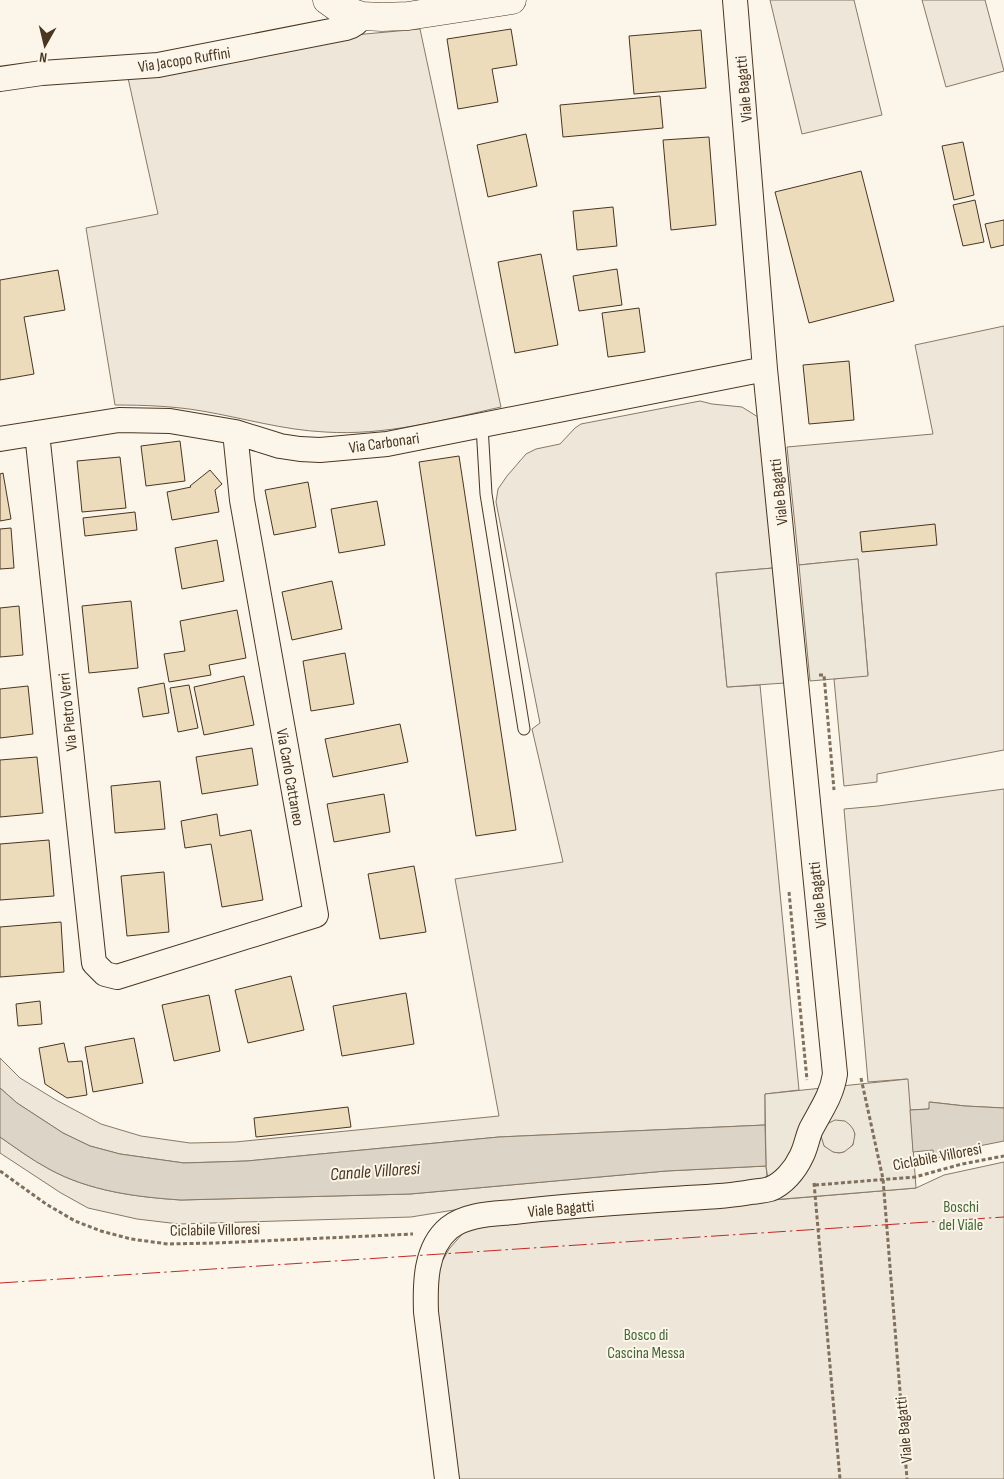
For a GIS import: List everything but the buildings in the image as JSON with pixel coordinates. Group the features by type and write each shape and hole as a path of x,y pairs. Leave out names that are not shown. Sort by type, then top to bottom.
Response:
{"street":[{"path":"327,0 338,8 362,16 382,18 408,16 498,1"},
{"name":"Viale Bagatti","path":"447,1479 426,1312 425,1286 429,1262 436,1243 449,1228 463,1220 482,1216 559,1207 733,1195 769,1189 781,1182 793,1171 801,1157 810,1131 833,1086 835,1074 765,369 736,0"},
{"name":"Via Jacopo Ruffini","path":"0,80 42,72 158,65 346,28 354,25 362,16"},
{"name":"Via Carbonari","path":"0,439 119,420 170,421 235,432 300,450 387,444 765,369"},
{"name":"Via Carlo Cattaneo","path":"116,977 316,915 242,500 235,432"},
{"name":"Via Pietro Verri","path":"37,433 94,963 105,974 116,977"}],"lane":[{"path":"482,426 486,494 524,729"}],"path":[{"name":"Viale Bagatti","path":"862,1083 883,1179 907,1479"},
{"name":"Ciclabile Villoresi","path":"840,1479 815,1185 915,1176 1004,1156"},
{"name":"Ciclabile Villoresi","path":"0,1171 46,1204 74,1221 131,1240 168,1244 216,1243 411,1234 449,1228"}],"green space":[{"path":"770,0 854,0 882,115 802,134"},
{"path":"922,0 985,0 1004,71 946,87"},
{"path":"420,29 501,407 414,426 347,433 294,429 180,408 115,405 86,228 158,214 128,78 354,35"},
{"path":"1004,326 1004,750 877,774 877,782 844,786 834,679 868,675 858,559 799,565 787,447 933,434 915,345"},
{"path":"700,401 742,407 758,417 773,568 716,573 727,687 760,685 799,1090 765,1094 765,1125 499,1137 247,1161 184,1163 120,1154 90,1146 63,1133 17,1103 0,1088 0,1058 20,1078 101,1124 141,1136 190,1143 235,1142 499,1116 455,879 563,862 532,729 540,723 496,502 498,489 526,454 536,449 560,444 581,424"},
{"path":"1004,789 1004,1108 930,1102 929,1109 910,1110 907,1079 868,1082 844,809"},
{"path":"838,1119 850,1124 855,1136 850,1148 838,1153 826,1148 821,1136 826,1124"},
{"path":"0,1137 43,1165 64,1177 80,1183 130,1195 181,1200 410,1194 666,1171 766,1166 767,1176 756,1182 485,1205 411,1217 179,1224 137,1219 88,1208 61,1193 0,1153"},
{"path":"1004,1162 1004,1479 454,1479 434,1311 438,1269 449,1249 464,1232 478,1225 916,1188 944,1175"}],"shaded area":[{"path":"858,559 868,676 810,681 799,565"},
{"path":"773,568 785,683 727,687 716,573"},
{"path":"908,1079 916,1188 771,1200 766,1166 765,1094","holes":["835,1120 845,1121 850,1125 855,1134 853,1145 844,1152 833,1152 824,1146 821,1136 825,1125"]}],"water":[{"name":"Canale Villoresi","path":"0,1088 17,1103 63,1133 90,1146 120,1154 184,1163 247,1161 499,1137 765,1125 766,1166 666,1171 410,1194 181,1200 147,1197 96,1188 64,1177 36,1162 0,1137"},
{"path":"929,1102 1004,1108 1004,1141 969,1148 934,1159 933,1150 913,1152 910,1110 929,1109"}],"power":[{"path":"0,1283 1004,1217"}],"park label":[{"name":"Boschi del Viale","path":"961,1215"},
{"name":"Bosco di Cascina Messa","path":"646,1343"}]}
